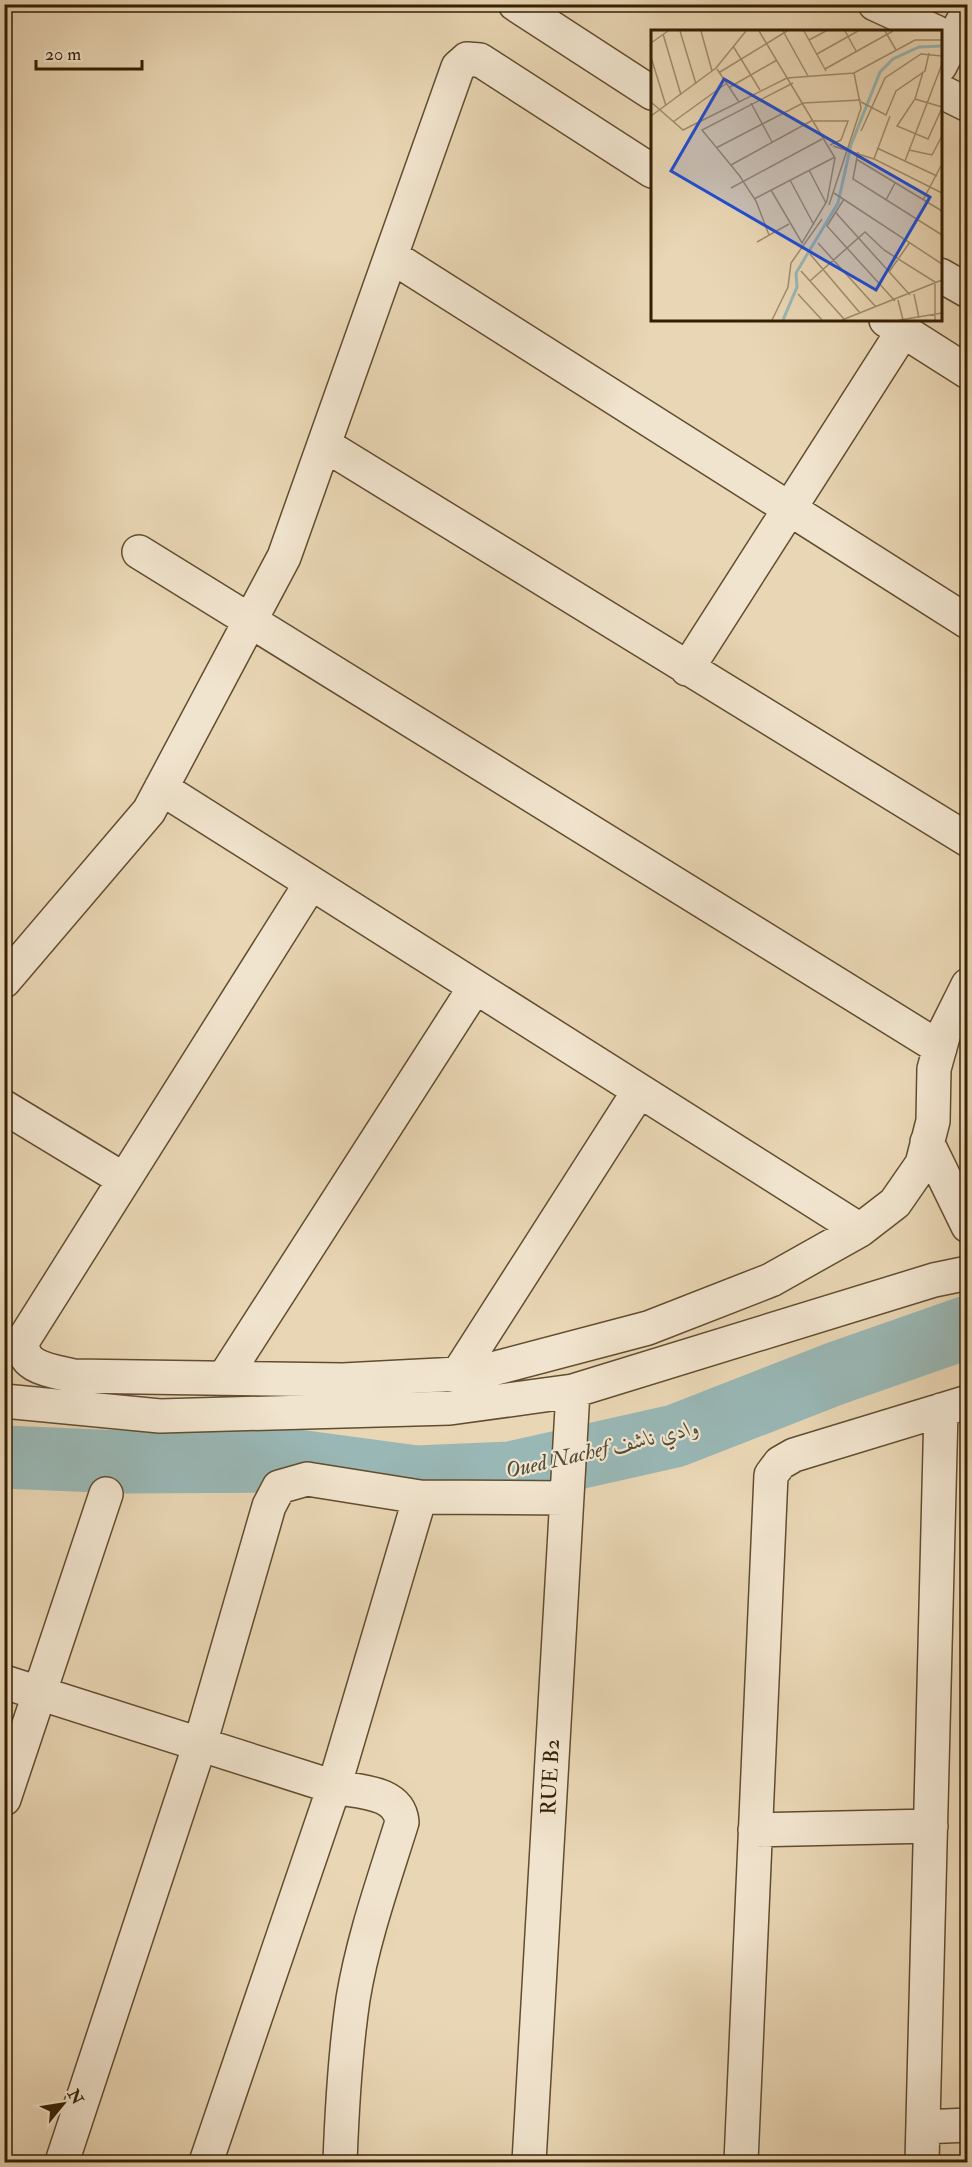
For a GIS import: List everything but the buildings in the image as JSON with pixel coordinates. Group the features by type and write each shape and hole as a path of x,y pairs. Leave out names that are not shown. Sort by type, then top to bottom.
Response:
{"street":[{"path":"515,4 651,92"},
{"path":"875,4 934,30"},
{"path":"4,981 135,830 161,788 284,557 458,67 466,59 480,60 651,170"},
{"path":"942,92 968,105"},
{"path":"392,256 968,622"},
{"path":"942,276 968,291"},
{"path":"687,669 789,509 894,325 968,372"},
{"path":"325,445 968,840"},
{"path":"139,552 940,1048"},
{"path":"161,788 860,1230"},
{"path":"311,884 24,1339 21,1348 24,1357 32,1363 74,1376 343,1380 477,1373 648,1328 771,1280 860,1230 895,1203 922,1164 933,1121 934,1070 944,1033 968,985"},
{"path":"224,1378 476,987"},
{"path":"458,1374 639,1090"},
{"path":"4,1107 123,1179"},
{"path":"927,1142 968,1170"},
{"path":"927,1142 968,1226"},
{"path":"4,1401 160,1416 450,1408 573,1391 934,1280 968,1273"},
{"path":"4,1393 24,1357"},
{"name":"RUE B2","path":"529,2163 573,1391"},
{"path":"741,2163 771,1475 780,1463 794,1455 954,1406 931,1826 922,2163"},
{"path":"62,2163 200,1744 269,1506 279,1487 307,1479 420,1497 566,1498"},
{"path":"4,1799 106,1494"},
{"path":"206,2163 334,1787 420,1497"},
{"path":"4,1682 334,1787 387,1798 397,1805 402,1822 369,1929 353,1998 340,2163"},
{"path":"755,1830 931,1826"},
{"path":"923,2127 968,2125"}],"waterway":[{"name":"Oued Nachef وادي ناشف","path":"4,1457 123,1462 297,1461 416,1477 510,1473 675,1436 834,1374 968,1327"}]}
